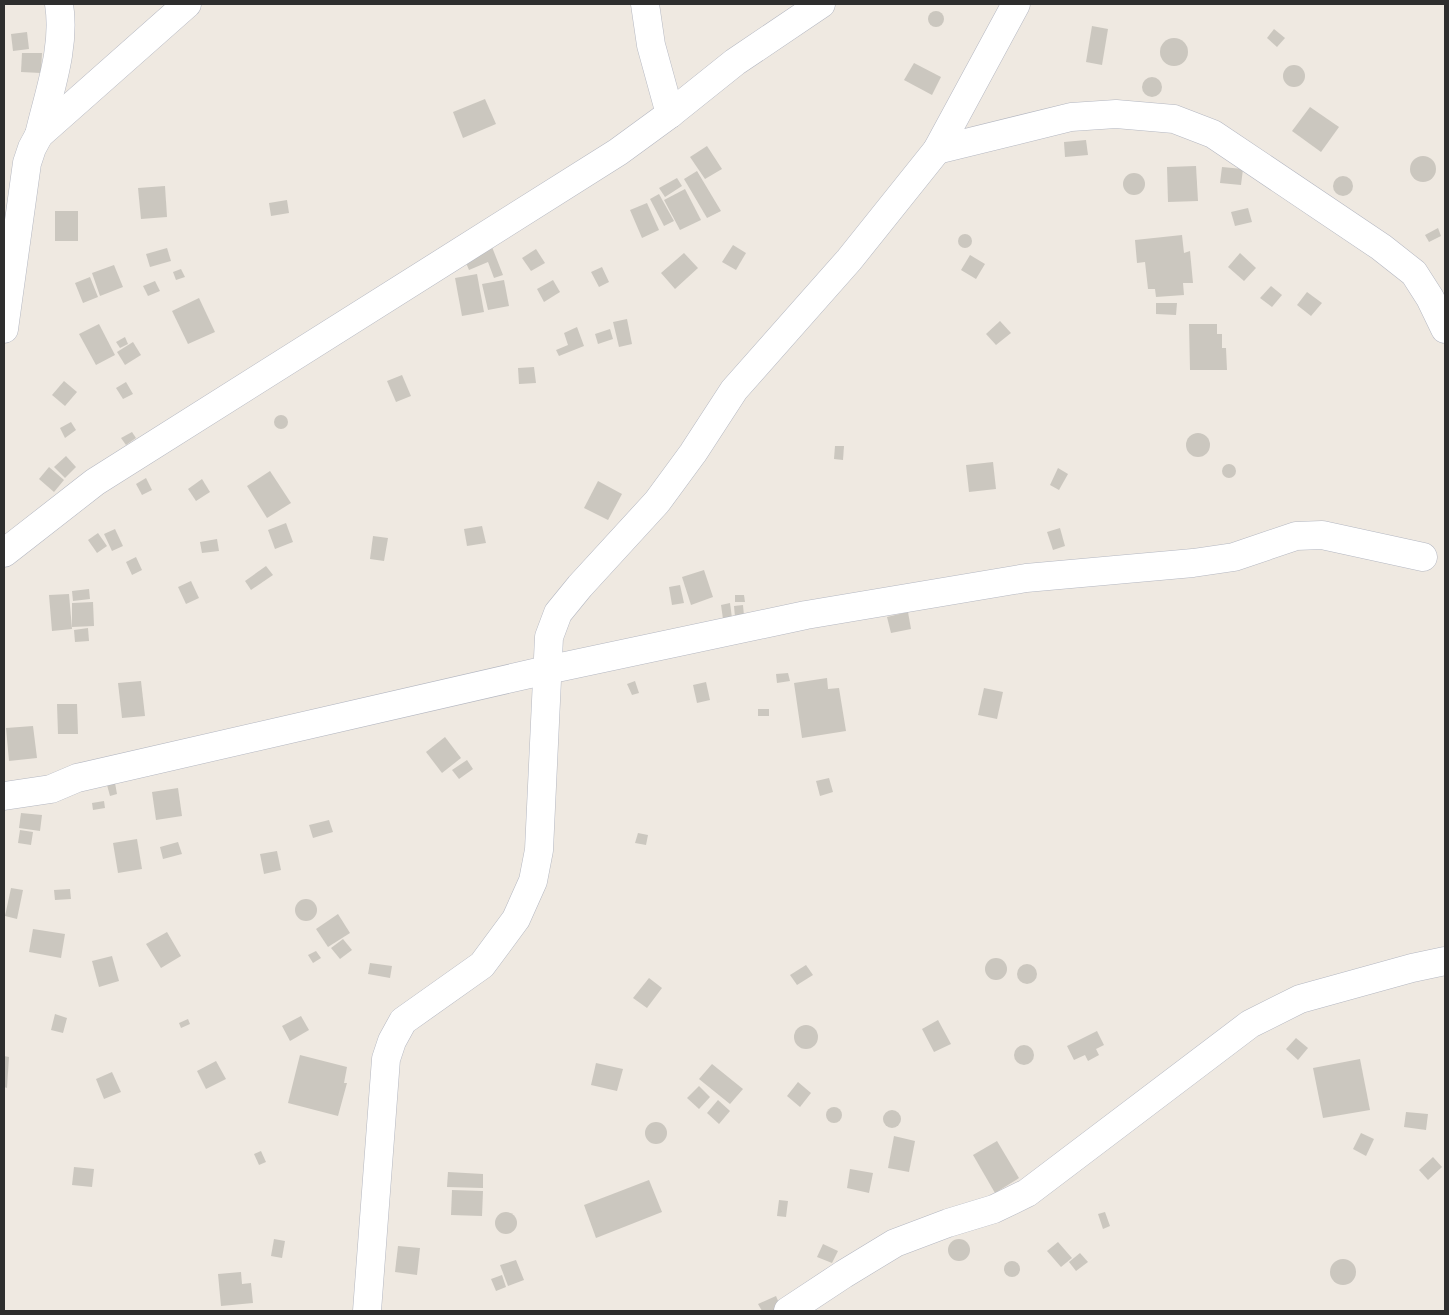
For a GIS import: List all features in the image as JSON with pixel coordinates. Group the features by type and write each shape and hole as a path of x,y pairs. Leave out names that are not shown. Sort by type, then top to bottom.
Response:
{"street":[{"path":"4,329 15,166 32,148 39,134 60,46 61,16 59,4"},
{"path":"39,134 187,4"},
{"path":"645,4 651,45 670,114"},
{"path":"4,553 95,482 618,152 670,114 735,62 821,4"},
{"path":"367,1311 386,1059 392,1041 403,1021 482,965 516,919 533,881 540,850 549,637 558,613 580,586 658,502 693,454 734,390 849,260 937,150 1016,4"},
{"path":"937,150 1071,117 1116,114 1174,119 1213,134 1381,247 1414,273 1430,298 1445,328"},
{"path":"4,796 51,789 77,778 547,670 806,615 1026,578 1234,558 1296,536 1322,535 1423,557"},
{"path":"788,1311 895,1243 948,1223 994,1209 1027,1193 1250,1024 1300,999 1412,968 1445,961"}],"building":[{"path":"933,11 939,11 944,16 942,25 933,27 928,22 928,16"},
{"path":"1092,26 1108,29 1102,65 1086,62"},
{"path":"1274,29 1285,38 1277,47 1267,38"},
{"path":"27,32 29,49 13,51 11,34"},
{"path":"1174,38 1184,42 1188,52 1184,62 1174,66 1164,62 1160,52 1164,42"},
{"path":"22,53 42,53 41,73 21,72"},
{"path":"914,63 941,77 932,95 904,80"},
{"path":"1294,65 1302,68 1305,76 1302,84 1294,87 1286,84 1283,76 1286,68"},
{"path":"1148,77 1156,77 1162,83 1162,91 1156,97 1148,97 1142,91 1142,83"},
{"path":"485,99 496,124 463,138 453,112"},
{"path":"1310,107 1339,127 1321,152 1292,131"},
{"path":"1086,140 1088,155 1065,157 1064,142"},
{"path":"707,146 722,169 705,179 690,157"},
{"path":"1423,156 1432,160 1436,169 1432,178 1423,182 1414,178 1410,169 1414,160"},
{"path":"1196,166 1198,201 1168,202 1167,167"},
{"path":"1222,167 1243,169 1241,185 1220,183"},
{"path":"697,171 721,211 707,218 684,179"},
{"path":"1130,173 1138,173 1145,180 1145,188 1138,195 1130,195 1123,188 1123,180"},
{"path":"1339,176 1347,176 1353,182 1353,190 1347,196 1339,196 1333,190 1333,182"},
{"path":"677,178 682,186 665,197 659,188"},
{"path":"165,186 167,217 141,219 138,188"},
{"path":"685,189 701,220 680,230 664,200"},
{"path":"659,194 674,221 664,226 650,199"},
{"path":"287,200 289,213 271,216 269,203"},
{"path":"647,203 659,230 642,238 630,210"},
{"path":"1248,208 1252,222 1235,226 1231,212"},
{"path":"55,211 78,211 78,241 55,241"},
{"path":"1438,228 1441,236 1429,242 1425,235"},
{"path":"965,234 970,236 972,241 970,246 965,248 960,246 958,241 960,236"},
{"path":"1182,235 1184,253 1190,251 1193,283 1183,283 1184,295 1156,297 1155,289 1148,289 1145,262 1137,263 1135,240"},
{"path":"733,245 746,253 736,270 722,262"},
{"path":"492,247 503,275 494,278 488,262 469,270 464,258"},
{"path":"167,248 171,261 150,267 146,254"},
{"path":"536,249 545,263 531,271 522,258"},
{"path":"684,253 698,268 675,289 661,273"},
{"path":"1240,253 1256,268 1244,281 1228,267"},
{"path":"970,255 985,264 976,279 961,270"},
{"path":"114,265 123,287 100,296 92,273"},
{"path":"602,267 609,282 599,287 591,272"},
{"path":"181,269 185,277 176,280 173,272"},
{"path":"477,274 484,312 462,316 455,278"},
{"path":"90,277 98,297 83,303 75,283"},
{"path":"504,280 509,306 488,310 482,284"},
{"path":"553,280 560,292 544,302 537,289"},
{"path":"155,281 160,291 148,296 143,286"},
{"path":"1271,286 1282,295 1272,307 1260,298"},
{"path":"1307,292 1322,303 1311,316 1297,305"},
{"path":"199,298 215,332 188,344 172,311"},
{"path":"1156,303 1177,303 1176,315 1156,314"},
{"path":"627,319 632,344 619,347 613,322"},
{"path":"1000,321 1011,333 996,345 986,334"},
{"path":"99,324 115,355 96,365 79,334"},
{"path":"1189,324 1217,324 1217,334 1222,334 1222,348 1226,348 1227,370 1190,370"},
{"path":"577,327 584,346 559,356 556,350 568,345 564,333"},
{"path":"610,329 613,339 598,344 595,334"},
{"path":"125,337 128,344 120,348 116,342"},
{"path":"133,342 141,355 125,365 117,352"},
{"path":"534,367 536,383 519,384 518,368"},
{"path":"402,375 411,396 396,402 387,381"},
{"path":"64,381 77,392 65,406 52,395"},
{"path":"126,382 133,394 123,399 116,388"},
{"path":"281,415 286,417 288,422 286,427 281,429 276,427 274,422 276,417"},
{"path":"71,422 76,430 65,438 60,428"},
{"path":"132,432 136,438 126,445 121,438"},
{"path":"1198,433 1207,436 1210,445 1207,454 1198,457 1189,454 1186,445 1189,436"},
{"path":"835,446 844,446 843,460 834,459"},
{"path":"66,456 76,467 65,478 54,467"},
{"path":"993,462 996,489 969,492 966,465"},
{"path":"1229,464 1234,466 1236,471 1234,476 1229,478 1224,476 1222,471 1224,466"},
{"path":"49,467 64,480 54,492 39,479"},
{"path":"1058,468 1068,474 1059,490 1050,485"},
{"path":"270,471 291,503 267,518 247,486"},
{"path":"146,478 152,490 142,495 136,484"},
{"path":"202,479 210,492 196,501 188,489"},
{"path":"598,481 622,494 608,520 584,508"},
{"path":"286,523 293,542 275,549 268,530"},
{"path":"482,526 486,543 467,546 464,529"},
{"path":"1060,528 1065,546 1053,550 1047,532"},
{"path":"115,529 123,546 112,551 104,534"},
{"path":"98,533 107,546 97,553 88,540"},
{"path":"373,536 388,538 384,561 370,559"},
{"path":"217,539 219,551 202,553 200,542"},
{"path":"136,557 142,570 132,575 126,562"},
{"path":"266,566 273,575 251,590 245,581"},
{"path":"704,570 713,597 691,605 682,577"},
{"path":"191,581 199,598 186,604 178,587"},
{"path":"680,585 684,603 672,605 669,587"},
{"path":"89,589 90,599 73,601 72,591"},
{"path":"69,594 72,629 52,631 49,595"},
{"path":"735,595 744,595 745,602 735,602"},
{"path":"93,602 94,626 72,627 72,603"},
{"path":"730,603 732,618 723,619 721,605"},
{"path":"743,605 744,616 735,617 734,606"},
{"path":"908,612 911,629 891,633 887,617"},
{"path":"88,628 89,641 75,642 74,630"},
{"path":"788,673 790,681 777,683 776,674"},
{"path":"827,678 828,689 839,688 846,731 802,738 794,683"},
{"path":"141,681 145,716 122,718 118,683"},
{"path":"635,681 639,693 632,695 627,684"},
{"path":"706,682 710,700 697,703 693,685"},
{"path":"984,688 1003,692 997,719 978,715"},
{"path":"57,704 77,704 78,734 58,734"},
{"path":"758,709 769,709 769,716 758,716"},
{"path":"33,726 37,758 9,761 6,728"},
{"path":"445,737 461,758 442,773 426,752"},
{"path":"467,760 473,769 459,779 452,770"},
{"path":"829,778 833,792 820,796 816,781"},
{"path":"115,783 117,794 110,796 107,785"},
{"path":"178,788 182,816 156,820 152,792"},
{"path":"104,801 105,808 93,810 92,803"},
{"path":"21,813 42,815 40,831 19,828"},
{"path":"329,820 333,832 313,838 309,825"},
{"path":"20,830 33,832 31,845 18,843"},
{"path":"638,833 648,835 646,845 635,843"},
{"path":"137,839 142,869 118,873 113,843"},
{"path":"178,842 182,854 163,859 160,847"},
{"path":"277,851 281,870 264,874 260,854"},
{"path":"11,888 23,890 17,919 5,916"},
{"path":"70,889 71,899 55,900 54,890"},
{"path":"306,899 314,902 317,910 314,918 306,921 298,918 295,910 298,902"},
{"path":"338,914 350,933 328,947 316,929"},
{"path":"33,929 65,934 61,958 29,952"},
{"path":"167,932 181,956 161,968 146,944"},
{"path":"343,939 352,950 340,959 331,948"},
{"path":"316,951 321,958 313,963 308,955"},
{"path":"112,956 119,981 99,987 92,961"},
{"path":"996,958 1004,961 1007,969 1004,977 996,980 988,977 985,969 988,961"},
{"path":"370,963 392,966 390,978 368,974"},
{"path":"1027,964 1034,967 1037,974 1034,981 1027,984 1020,981 1017,974 1020,967"},
{"path":"806,965 813,975 797,985 790,975"},
{"path":"649,978 662,988 647,1008 633,998"},
{"path":"55,1014 67,1018 63,1033 51,1030"},
{"path":"301,1016 309,1030 290,1041 282,1026"},
{"path":"188,1019 190,1024 181,1028 179,1023"},
{"path":"938,1020 951,1044 934,1052 922,1029"},
{"path":"806,1025 814,1029 818,1037 814,1045 806,1049 798,1045 794,1037 798,1029"},
{"path":"1097,1031 1104,1045 1096,1049 1099,1055 1088,1061 1085,1055 1074,1060 1067,1046"},
{"path":"1296,1038 1308,1048 1298,1060 1286,1049"},
{"path":"1024,1045 1031,1048 1034,1055 1031,1062 1024,1065 1017,1062 1014,1055 1017,1048"},
{"path":"300,1055 347,1067 344,1083 347,1083 338,1116 288,1103"},
{"path":"4,1056 9,1057 7,1088 4,1087"},
{"path":"1360,1059 1370,1110 1323,1118 1313,1068"},
{"path":"216,1061 226,1079 206,1089 197,1071"},
{"path":"596,1063 623,1069 617,1091 591,1085"},
{"path":"712,1064 743,1089 730,1104 699,1079"},
{"path":"112,1072 121,1092 104,1099 96,1079"},
{"path":"798,1082 811,1093 800,1107 787,1096"},
{"path":"699,1086 710,1097 699,1109 687,1098"},
{"path":"718,1100 730,1111 719,1124 707,1113"},
{"path":"831,1107 837,1107 842,1112 840,1121 831,1123 826,1118 826,1112"},
{"path":"892,1110 898,1113 901,1119 898,1125 892,1128 886,1125 883,1119 886,1113"},
{"path":"1406,1112 1428,1114 1426,1130 1404,1127"},
{"path":"656,1122 664,1125 667,1133 664,1141 656,1144 648,1141 645,1133 648,1125"},
{"path":"1361,1133 1374,1139 1366,1156 1353,1149"},
{"path":"894,1136 915,1141 909,1172 888,1168"},
{"path":"997,1141 1019,1178 995,1193 973,1155"},
{"path":"261,1151 266,1162 259,1165 254,1154"},
{"path":"1433,1157 1442,1167 1428,1180 1419,1170"},
{"path":"74,1167 94,1169 92,1187 72,1185"},
{"path":"850,1169 873,1173 869,1193 847,1188"},
{"path":"448,1172 483,1174 483,1188 447,1187"},
{"path":"649,1180 662,1212 596,1238 584,1205"},
{"path":"452,1190 483,1191 482,1216 451,1215"},
{"path":"779,1200 788,1201 786,1217 777,1216"},
{"path":"506,1212 514,1215 517,1223 514,1231 506,1234 498,1231 495,1223 498,1215"},
{"path":"1105,1212 1110,1226 1103,1229 1098,1214"},
{"path":"274,1239 285,1241 282,1258 271,1256"},
{"path":"959,1239 969,1246 970,1250 963,1260 959,1261 949,1254 948,1250 955,1240"},
{"path":"1058,1242 1072,1258 1061,1267 1047,1251"},
{"path":"823,1244 838,1251 832,1263 817,1257"},
{"path":"398,1246 420,1248 417,1275 395,1272"},
{"path":"1080,1253 1088,1262 1076,1271 1069,1262"},
{"path":"1343,1259 1352,1263 1356,1272 1352,1281 1343,1285 1334,1281 1330,1272 1334,1263"},
{"path":"516,1260 524,1280 508,1286 500,1265"},
{"path":"1012,1261 1020,1269 1012,1277 1004,1269"},
{"path":"241,1272 242,1284 251,1283 253,1303 221,1306 218,1274"},
{"path":"502,1275 506,1287 496,1291 491,1279"},
{"path":"776,1296 781,1308 772,1311 762,1311 758,1304"}]}
